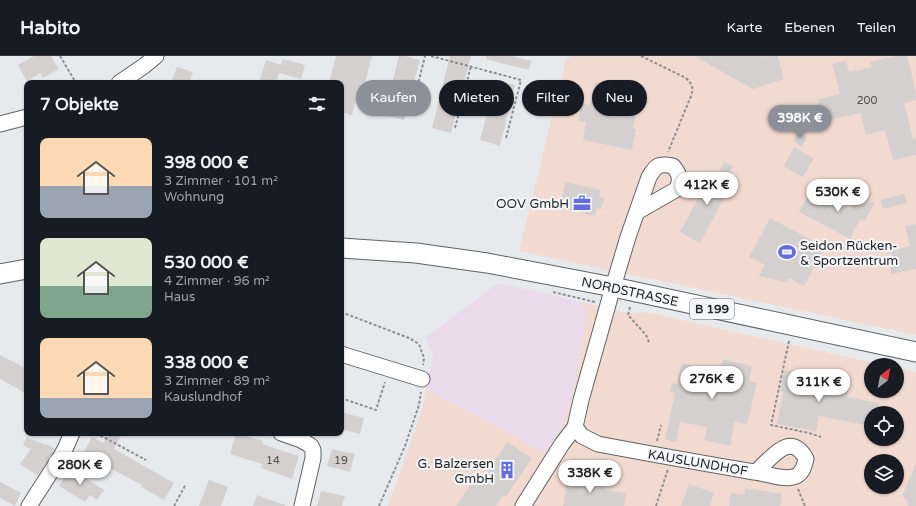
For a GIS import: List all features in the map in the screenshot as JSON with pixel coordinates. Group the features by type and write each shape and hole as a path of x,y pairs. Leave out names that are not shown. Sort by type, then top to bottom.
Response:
{"main road":[{"name":"NORDSTRASSE","path":"344,248 416,254 487,263 613,287 916,352"},
{"path":"0,274 24,270"}],"street":[{"path":"123,80 156,56"},
{"path":"0,124 24,118"},
{"path":"523,506 562,444 575,427 581,400 613,287 637,212"},
{"path":"344,355 422,379"},
{"name":"KAUSLUNDHOF","path":"575,427 582,436 598,444 785,478 800,474 806,459 802,452 795,447 785,447 777,452 756,472"},
{"path":"29,506 63,452 71,436"},
{"path":"290,436 308,444 313,450 313,458 302,506"}],"path":[{"path":"60,56 74,80"},
{"path":"419,80 425,56"},
{"path":"431,56 521,80 506,138"},
{"path":"641,56 686,78 692,84 693,90 691,96 667,152"},
{"path":"455,128 471,66"},
{"path":"630,307 628,316 646,335 649,342"},
{"path":"344,313 409,338 419,344 424,358 420,404 405,446 379,506"},
{"path":"789,338 771,426 809,433 821,437"},
{"path":"344,399 376,410 389,369"},
{"path":"655,454 661,425"},
{"path":"102,436 146,460"},
{"path":"656,506 672,457"},
{"path":"793,477 805,506"},
{"path":"174,506 186,484"}],"shaded area":[{"path":"571,56 916,56 916,335 519,251 552,116 584,116 584,80 561,80 566,60"},
{"path":"498,283 581,302 586,315 572,401 563,423 546,453 426,389 433,355 426,337"},
{"path":"581,302 628,313 646,312 864,361 864,398 904,398 904,369 916,372 916,506 388,506 422,410 426,389 546,453 563,423 572,401 586,315"}],"building":[{"path":"34,56 51,56 59,69 43,78 40,73 26,80 18,65"},
{"path":"336,56 372,56 366,80 356,80 356,101 352,115 344,113 344,80 330,80"},
{"path":"399,56 420,60 415,80 393,80"},
{"path":"450,56 471,56 465,80 444,80"},
{"path":"486,56 512,56 531,61 529,70 486,59"},
{"path":"694,56 778,56 784,79 753,89"},
{"path":"895,56 907,56 916,92 916,100 904,103 913,139 916,138 916,155 893,160 885,130 866,135 860,113 829,120 825,129 811,123 819,105 818,99 840,94 832,64 846,61 849,72 872,67 870,62"},
{"path":"283,59 305,65 301,79 279,73 277,80 260,80 266,60 281,65"},
{"path":"177,67 193,72 190,80 172,80"},
{"path":"592,96 592,116 636,116 633,128 636,129 632,150 583,140 586,122 578,121 579,116 584,116 584,104 590,105"},
{"path":"439,100 439,116 455,116 451,133 432,128"},
{"path":"388,116 405,116 404,120"},
{"path":"486,116 507,116 500,146 480,140"},
{"path":"798,132 807,137 802,147 793,141"},
{"path":"794,147 814,158 803,177 784,166"},
{"path":"724,162 733,166 723,186 729,189 700,243 680,232 709,178 714,181"},
{"name":"OOV GmbH","path":"565,182 601,190 599,197 604,198 601,209 597,208 595,216 560,208"},
{"path":"862,189 871,194 865,204 875,202 864,222 860,219 850,239 799,212 809,194 824,202 826,197 851,210"},
{"path":"904,194 907,203 883,209 881,200"},
{"name":"Seidon Rücken- & Sportzentrum","path":"770,218 825,247 804,286 789,278 786,282 759,276 765,265 749,257"},
{"path":"916,224 916,269 891,274 890,259 893,259 891,252 910,246 905,226"},
{"path":"0,355 24,367 24,392 0,379"},
{"path":"723,359 752,366 749,381 757,383 747,424 735,421 730,446 704,440 707,427 680,422 676,442 665,439 675,393 670,392 672,383 677,384 682,363 720,372"},
{"path":"784,370 806,374 805,379 848,387 847,397 879,403 878,406 864,406 864,425 819,416 816,431 777,424 783,392 780,391"},
{"path":"344,413 364,418 360,434 344,430"},
{"path":"107,436 120,436 114,449 174,483 164,500 141,487 142,485 83,454 92,437 103,443"},
{"path":"235,436 246,436 263,441 262,444 299,456 292,479 261,468 262,464 230,454"},
{"path":"26,437 46,445 47,444 55,449 38,476 20,464 31,449 23,446"},
{"name":"G. Balzersen GmbH","path":"507,442 532,458 506,497 503,495 496,506 456,506 475,478 482,481"},
{"path":"332,449 355,454 350,472 327,466"},
{"path":"916,464 916,506 908,506 906,498 902,496"},
{"path":"70,468 104,490 97,500 90,495 85,502 59,486"},
{"path":"568,475 596,480 606,490 626,493 624,506 563,506"},
{"path":"209,480 228,487 221,506 199,506"},
{"path":"0,482 21,493 15,506 0,498"},
{"path":"689,484 714,493 710,506 681,506"},
{"path":"745,488 782,494 780,506 729,506 731,493 744,495"},
{"path":"321,491 345,496 342,506 317,506"},
{"path":"257,495 285,505 285,506 253,506"}],"place":[{"name":"OOV GmbH","path":"582,203"},
{"name":"Seidon Rücken- & Sportzentrum","path":"787,252"},
{"name":"G. Balzersen GmbH","path":"507,470"}]}
